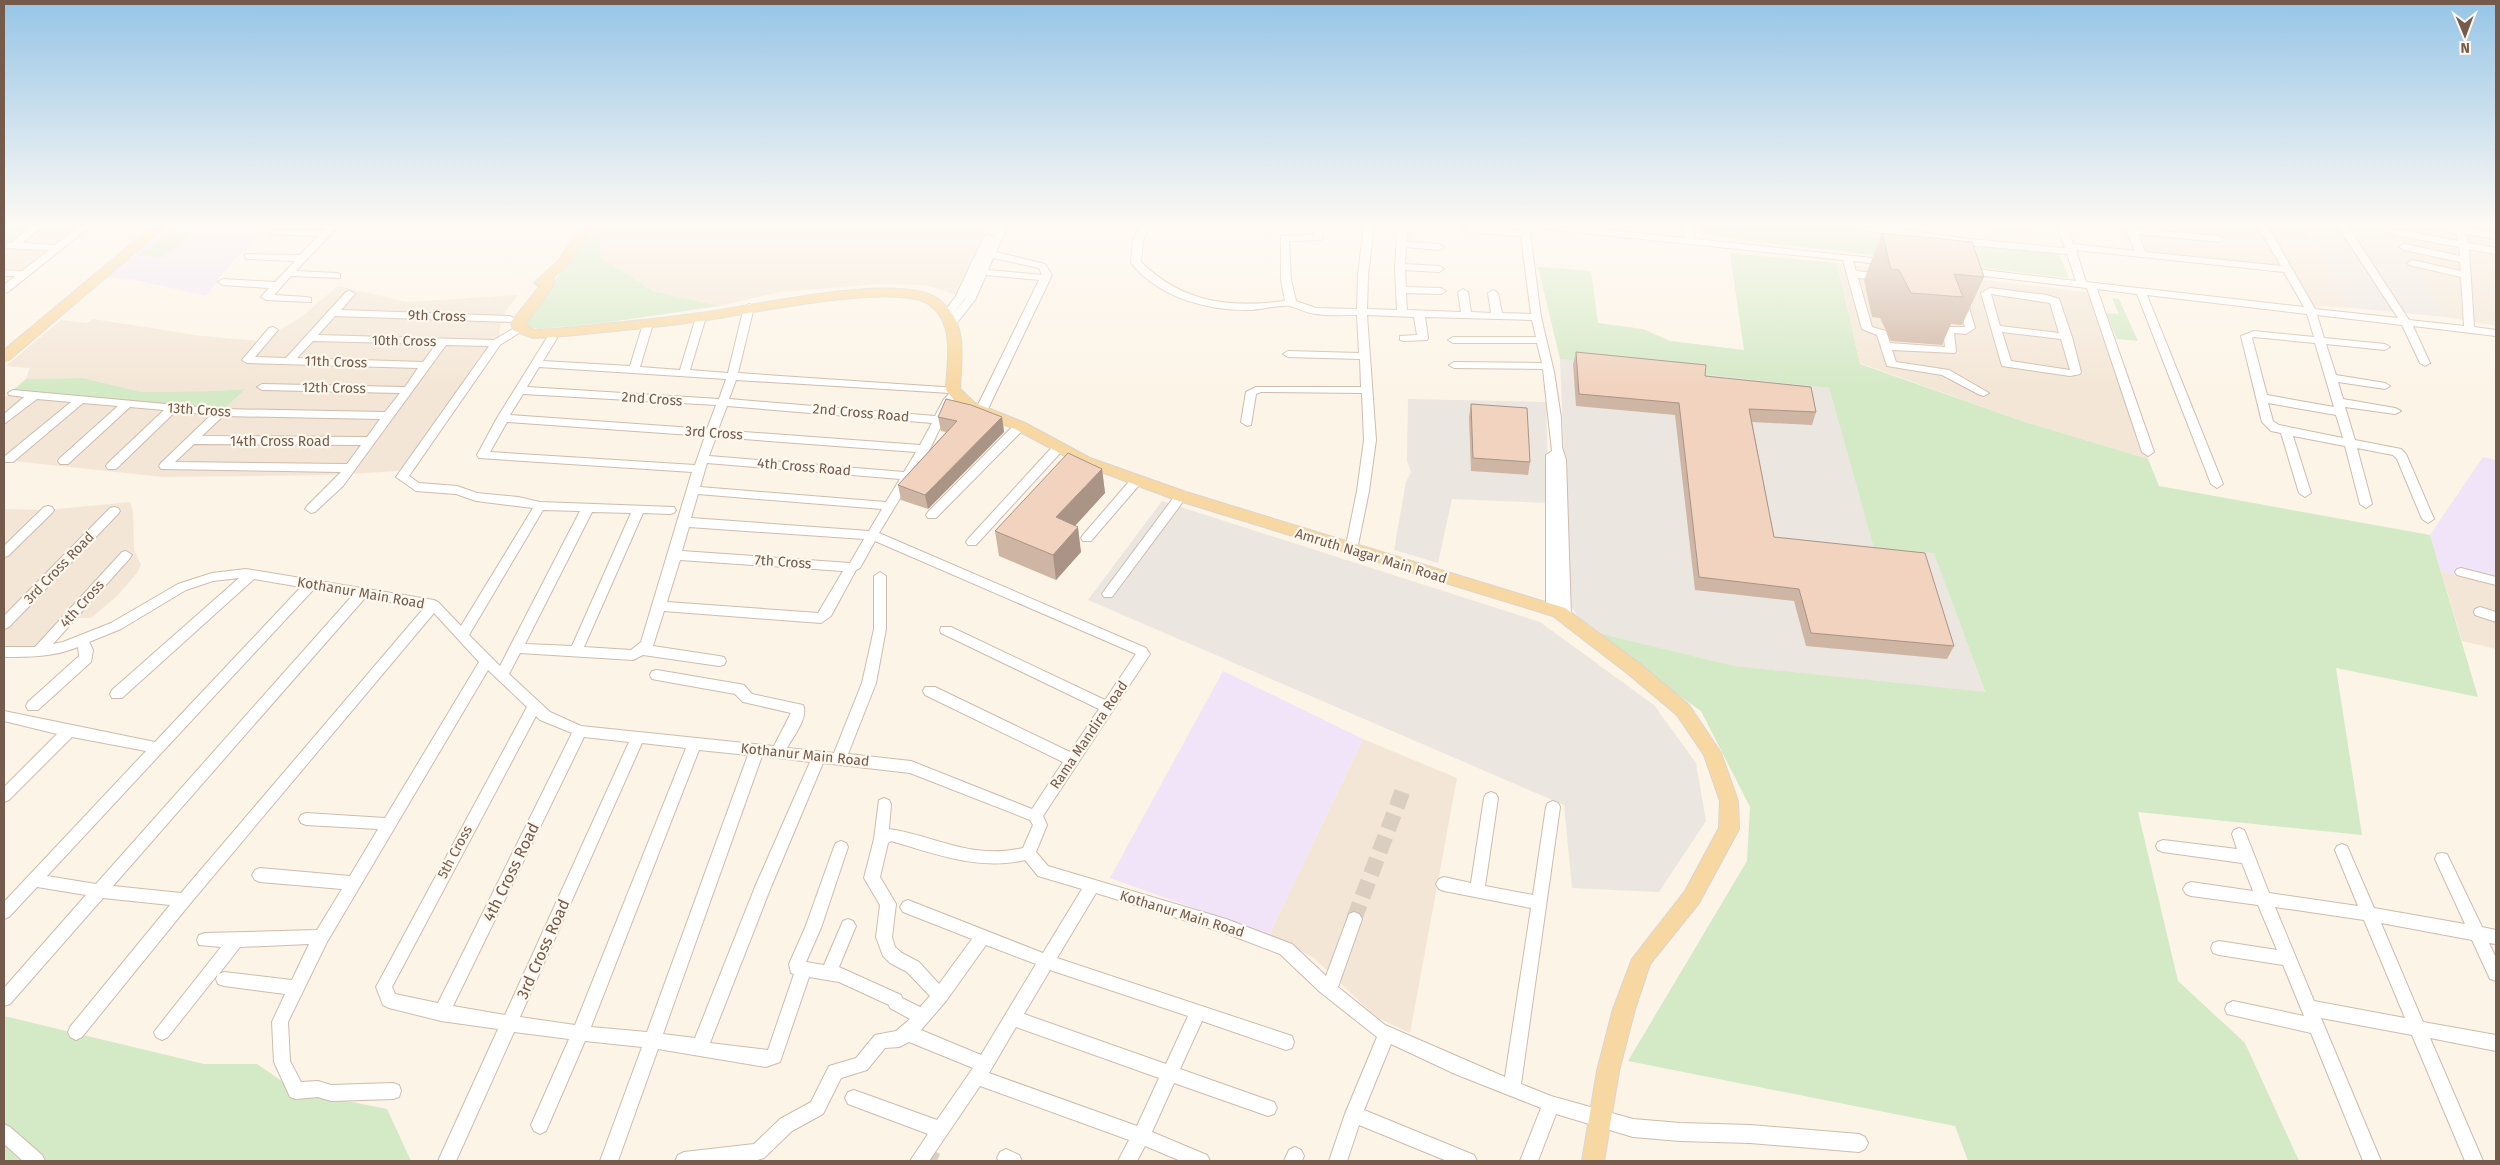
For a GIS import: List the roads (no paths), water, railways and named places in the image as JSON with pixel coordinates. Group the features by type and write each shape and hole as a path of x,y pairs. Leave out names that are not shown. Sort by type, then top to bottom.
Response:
{"main road":[{"path":"4,348 85,279"},
{"path":"4,357 96,279"},
{"path":"544,279 539,283 507,324 524,339 606,332 642,325"},
{"path":"515,332 518,322 548,284 548,279"},
{"path":"515,332 533,334 553,333 642,325 701,317 803,299 899,292 920,295 934,302 950,318 955,341 954,392"},
{"name":"Amruth Nagar Main Road","path":"954,392 962,401 981,411 1020,426 1086,461 1137,480 1181,496 1558,614 1633,668 1683,710 1712,753 1729,801 1729,829 1692,897 1642,959 1624,1009 1608,1071 1593,1161"}],"street":[{"path":"4,290 17,279"},
{"path":"282,279 266,297 307,300"},
{"path":"950,318 969,279"},
{"path":"950,318 970,300 980,279"},
{"path":"981,411 1044,279"},
{"path":"1152,279 1182,297 1223,307 1263,308 1291,303 1301,308 1316,311 1536,317"},
{"path":"1286,279 1291,303"},
{"path":"1351,550 1363,491 1370,440 1362,312 1363,279"},
{"path":"1401,279 1402,314"},
{"path":"1531,279 1536,317 1548,366 1555,418 1556,447 1560,460 1558,614"},
{"path":"1853,279 1867,329 1882,332 1891,364 1945,372 1984,393"},
{"path":"2004,279 2008,292"},
{"path":"2031,279 2496,333"},
{"path":"2083,279 2148,452"},
{"path":"2294,279 2311,311 2321,340 2366,504"},
{"path":"2377,279 2405,322 2425,363"},
{"path":"2466,279 2469,329"},
{"path":"223,282 276,285"},
{"path":"1886,346 1951,351 1948,329 1966,330 1970,328 1958,287"},
{"path":"1401,290 1441,291"},
{"path":"1990,291 2008,292 2056,301 2077,370 2074,373 2006,364 1995,328 1986,293 1990,291"},
{"path":"1463,292 1466,315"},
{"path":"2141,292 2217,484"},
{"path":"1493,293 1497,316"},
{"path":"289,361 350,294"},
{"path":"516,648 633,655 643,650 647,645 675,555 700,464 732,377 750,307"},
{"name":"9th Cross","path":"333,313 510,318"},
{"path":"1404,338 1423,338 1418,314"},
{"path":"684,373 701,317"},
{"path":"634,370 642,325"},
{"path":"1995,328 2067,337"},
{"name":"11th Cross","path":"273,330 247,360 425,365"},
{"path":"515,332 496,343 402,477 416,487 457,490 476,497 518,501 540,506 670,510"},
{"path":"2385,347 2254,334 2246,336 2268,422 2275,428 2286,431 2396,452 2402,457 2428,519"},
{"name":"10th Cross","path":"311,338 496,343"},
{"path":"503,418 538,364 552,338"},
{"path":"1454,340 1543,340"},
{"path":"311,509 339,483 348,468 443,342"},
{"path":"1288,354 1365,356"},
{"path":"538,364 954,392"},
{"path":"1454,365 1548,366"},
{"path":"2331,378 2385,386"},
{"name":"12th Cross","path":"262,387 407,390"},
{"name":"2nd Cross","path":"521,390 784,406"},
{"path":"1247,422 1251,392 1260,390 1367,390"},
{"path":"659,606 821,618 826,613 851,567 856,564 924,449 954,392"},
{"name":"13th Cross","path":"13,393 220,412 387,416"},
{"path":"4,420 33,396"},
{"path":"2262,398 2395,411"},
{"path":"9,460 80,400"},
{"path":"64,462 127,404"},
{"name":"2nd Cross Road","path":"784,406 939,420"},
{"path":"112,466 172,409"},
{"path":"220,412 165,466 348,468"},
{"name":"3rd Cross","path":"503,418 924,449"},
{"name":"4th Cross Road","path":"503,418 483,455 700,464 907,476"},
{"path":"932,515 1020,426"},
{"path":"2286,431 2305,493"},
{"name":"14th Cross Road","path":"192,440 368,441"},
{"path":"972,542 1059,447"},
{"path":"1087,538 1137,480"},
{"path":"693,490 889,506"},
{"path":"1108,594 1181,496"},
{"path":"462,636 540,506"},
{"path":"503,674 588,507"},
{"path":"4,553 48,510"},
{"path":"576,651 638,510"},
{"name":"3rd Cross Road","path":"4,624 114,511"},
{"path":"684,522 872,535"},
{"name":"Rama Mandira Road","path":"872,535 1141,651 1142,654 1108,707 1035,816"},
{"name":"4th Cross","path":"38,652 126,555"},
{"name":"7th Cross","path":"675,555 851,567"},
{"path":"2461,572 2496,581"},
{"path":"117,694 252,574"},
{"name":"Kothanur Main Road","path":"4,652 38,652 65,647 116,626 182,587 212,577 252,574 434,605 462,636 545,716 580,731 911,767 1035,816"},
{"path":"839,759 871,675 880,629 880,576"},
{"path":"4,912 311,584"},
{"path":"4,999 362,593"},
{"path":"76,1032 184,900 434,605"},
{"path":"2480,612 2496,616"},
{"path":"946,630 1108,707"},
{"path":"33,706 86,658 86,650 82,640"},
{"path":"643,650 719,661"},
{"path":"393,1091 331,1093 318,1089 296,1091 282,1062 280,1022 321,937 487,661"},
{"path":"657,675 739,689 748,698 798,709 797,716 778,752"},
{"path":"930,691 1072,760"},
{"name":"5th Cross","path":"441,1012 388,1000 384,987 534,706"},
{"path":"4,716 20,721 157,748"},
{"path":"4,796 70,730"},
{"name":"4th Cross Road","path":"441,1012 580,731"},
{"name":"3rd Cross Road","path":"447,1161 638,737"},
{"path":"540,1125 580,1033 695,743"},
{"path":"608,1161 757,750"},
{"path":"700,1047 763,887 819,757"},
{"path":"1477,890 1491,798"},
{"path":"884,804 881,839 872,878 888,904 884,937 889,951 896,958 913,968 940,996"},
{"path":"1512,1088 1554,806"},
{"path":"881,839 890,835 962,854 996,859 1011,859 1028,853 1040,825 1035,816"},
{"path":"306,819 389,824"},
{"path":"2240,834 2263,898 2372,1161"},
{"path":"2163,846 2248,857"},
{"path":"841,847 813,928 796,964 797,968 841,975 895,1000 896,1003 922,1016"},
{"path":"2342,850 2474,1161"},
{"name":"Kothanur Main Road","path":"1028,853 1043,872 1226,926 1286,949 1329,989 1379,1030 1461,1068 1552,1104 1600,1119 1642,1129 1750,1134 1860,1143"},
{"path":"2442,860 2496,974"},
{"path":"260,875 354,883"},
{"path":"33,880 99,891 184,900"},
{"path":"1444,884 1539,903"},
{"path":"919,1161 981,1071 1092,886"},
{"path":"2191,890 2263,898 2370,914 2496,937"},
{"path":"908,907 1046,961 1197,1014 1286,1042"},
{"path":"1329,989 1354,919"},
{"path":"829,973 848,926"},
{"path":"205,940 321,937"},
{"path":"684,1161 763,1150 786,1125 808,1115 817,1108 832,1076 838,1070 861,1064 881,1041 899,1039 908,1034 940,996 983,937"},
{"path":"162,1032 236,940"},
{"path":"2219,948 2289,960"},
{"path":"441,1012 580,1033 653,1040 766,1059 774,1056 804,969"},
{"path":"224,979 297,988"},
{"path":"2309,1008 2496,1043"},
{"path":"2233,1009 2316,1026"},
{"path":"1127,1161 1141,1136 1197,1014"},
{"path":"1012,1018 1268,1108"},
{"path":"1338,1161 1354,1114 1387,1033"},
{"path":"908,1034 981,1071 1201,1161"},
{"path":"854,1098 941,1130"},
{"path":"1529,1161 1552,1104"},
{"path":"1354,1114 1468,1161"},
{"path":"4,1133 36,1161"}],"tunnel":[{"path":"1354,919 1403,790"},
{"path":"923,1155 937,1161"}]}
